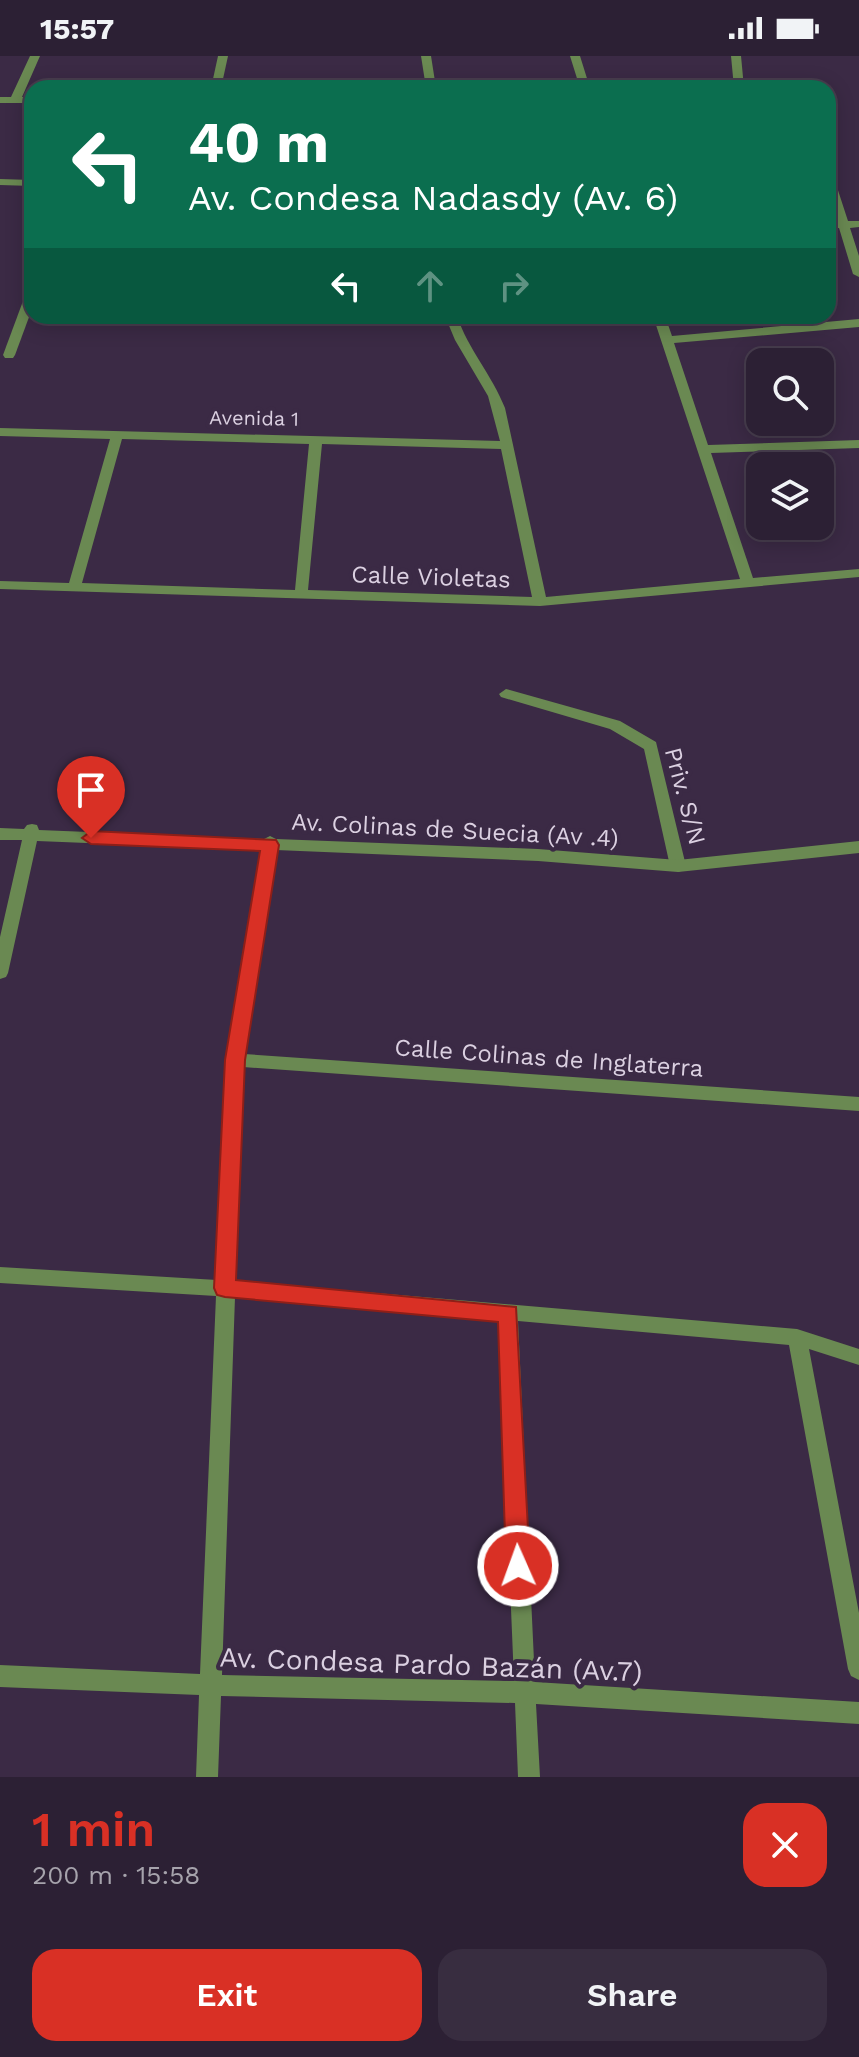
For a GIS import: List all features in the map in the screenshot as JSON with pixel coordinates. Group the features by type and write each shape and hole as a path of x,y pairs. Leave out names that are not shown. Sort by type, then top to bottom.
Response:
{"street":[{"path":"24,80 35,56"},
{"path":"218,80 223,56"},
{"path":"426,56 430,80"},
{"path":"575,56 582,80"},
{"path":"736,56 738,80"},
{"path":"15,100 24,80"},
{"path":"0,100 24,100"},
{"path":"0,182 24,183"},
{"path":"836,200 859,274"},
{"path":"836,225 859,224"},
{"path":"9,355 24,315"},
{"path":"668,340 859,323"},
{"path":"453,324 456,336 492,385 540,602"},
{"path":"662,324 748,583"},
{"name":"Avenida 1","path":"0,432 506,445"},
{"path":"74,589 117,435"},
{"path":"301,595 316,439"},
{"path":"705,449 859,444"},
{"name":"Calle Violetas","path":"0,585 540,602 859,573"},
{"name":"Priv. S/N","path":"506,694 615,725 651,746 678,866"},
{"path":"0,973 32,832"},
{"name":"Av. Colinas de Suecia (Av .4)","path":"0,834 32,832 538,855 678,866 859,847"},
{"path":"207,1777 208,1685 235,1060 270,843"},
{"name":"Calle Colinas de Inglaterra","path":"235,1060 859,1104"},
{"path":"0,1275 225,1288 797,1337 859,1357"},
{"path":"508,1314 529,1777"},
{"path":"797,1337 859,1669"},
{"name":"Av. Condesa Pardo Bazán (Av.7)","path":"0,1676 208,1685 523,1692 859,1713"}],"route":[{"path":"91,838 270,845 235,1060 225,1288 508,1314 518,1566"}]}
